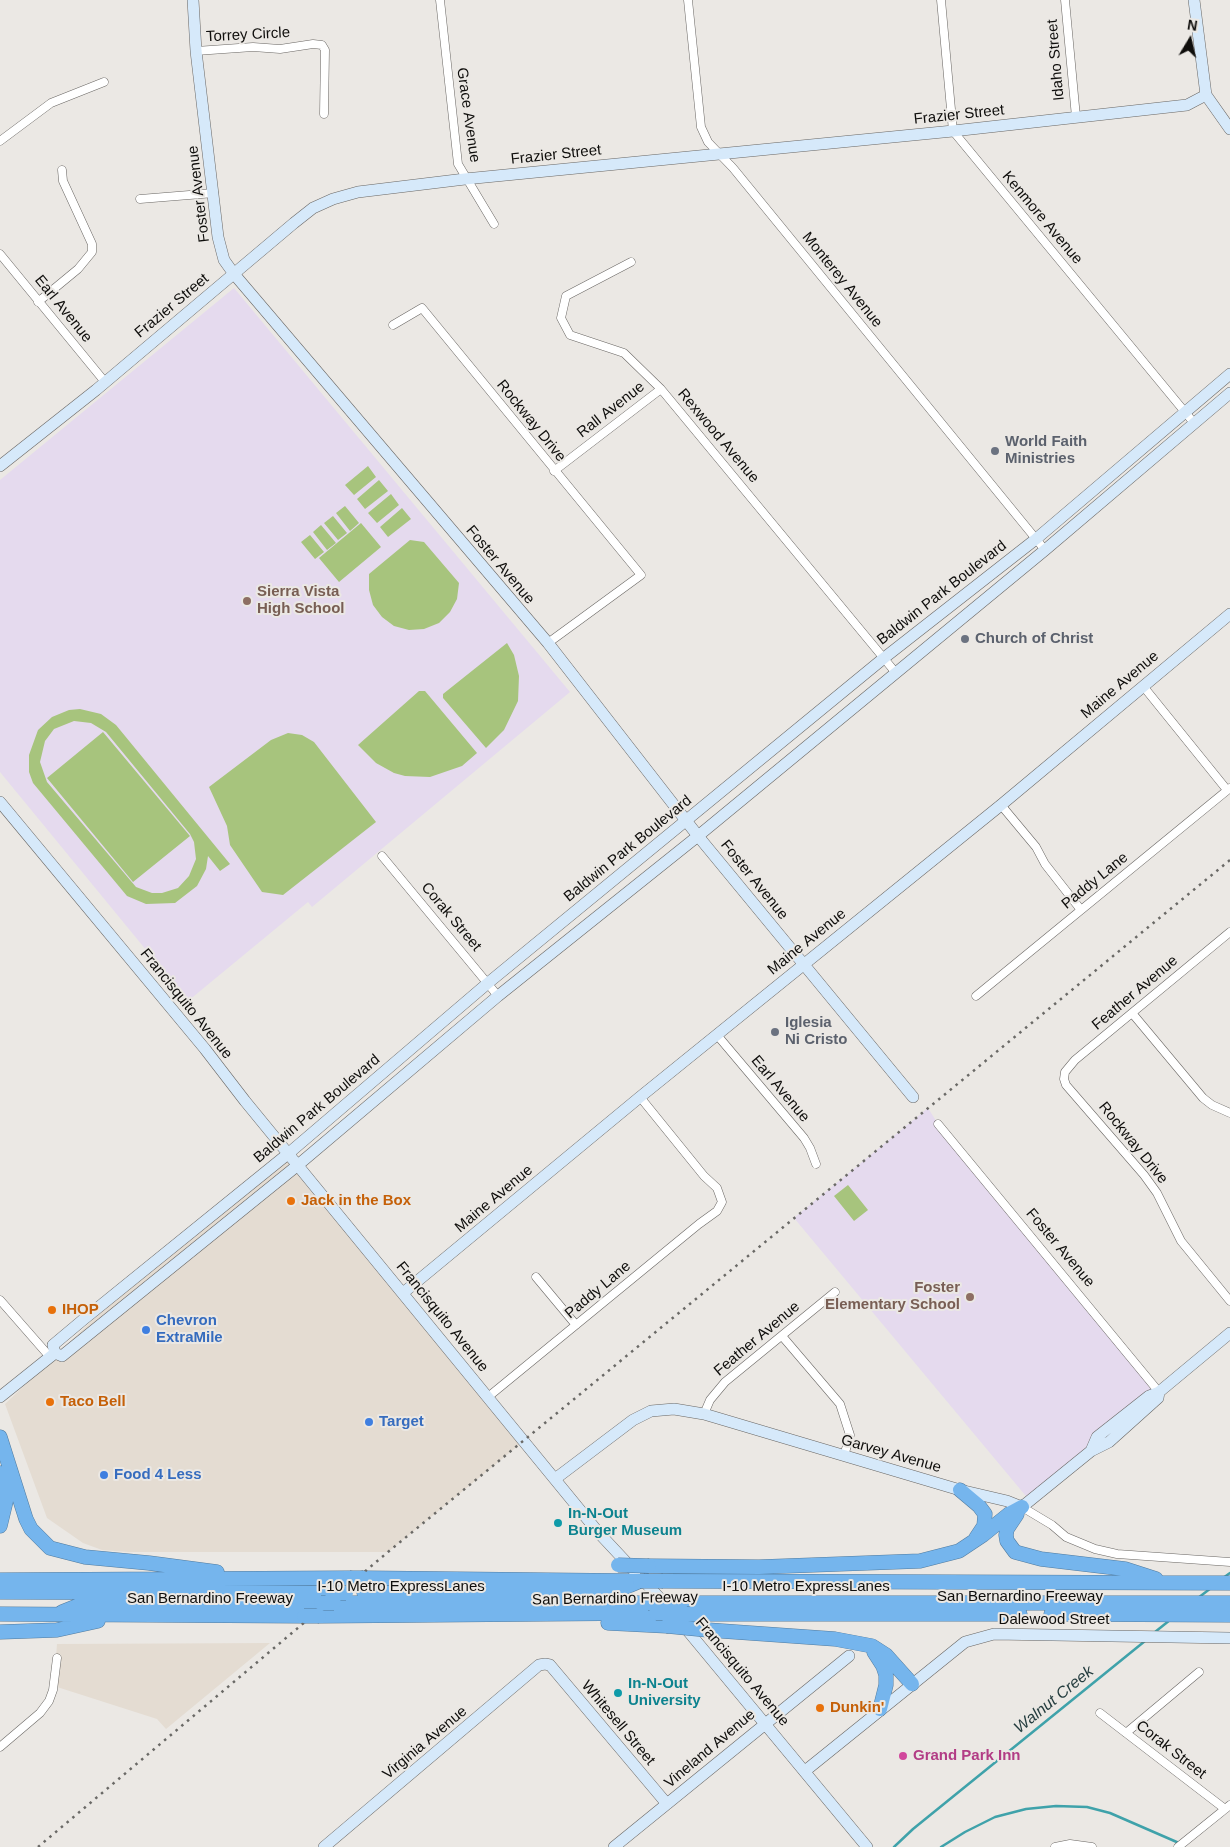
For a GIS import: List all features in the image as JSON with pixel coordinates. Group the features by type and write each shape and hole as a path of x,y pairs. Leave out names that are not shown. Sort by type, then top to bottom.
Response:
{"highway":[{"path":"0,1437 3,1455 31,1529 50,1548 85,1557 149,1563 260,1579"},
{"path":"0,1473 6,1501 0,1526"},
{"path":"960,1490 980,1506 984,1514 982,1530 970,1544"},
{"path":"590,1580 618,1565 760,1567 897,1563 934,1558 959,1551 1009,1514 1022,1507"},
{"path":"1022,1507 1007,1530 1007,1541 1015,1552 1041,1559 1125,1569 1166,1583"},
{"name":"San Bernardino Freeway","path":"0,1580 357,1578 634,1582 1230,1583"},
{"name":"I-10 Metro ExpressLanes","path":"54,1616 82,1604 330,1601 614,1592 634,1582"},
{"path":"1114,1584 1135,1592 1230,1592"},
{"name":"I-10 Metro ExpressLanes","path":"0,1592 652,1608 681,1603 1223,1603"},
{"name":"San Bernardino Freeway","path":"0,1614 54,1616 304,1616 330,1601 540,1616 652,1608 691,1614 1159,1613 1230,1615"},
{"path":"0,1632 57,1630 122,1615"},
{"path":"540,1616 799,1636 864,1644 872,1646 886,1655 912,1684"},
{"path":"864,1644 878,1657 886,1675 886,1684 880,1709"}],"street":[{"name":"Foster Avenue","path":"193,0 196,51 218,237 224,260 548,643 698,836 914,1097"},
{"name":"Grace Avenue","path":"440,0 458,164 465,179 494,224"},
{"name":"Monterey Avenue","path":"688,0 701,127 708,142 720,154 1045,550"},
{"path":"941,0 953,131"},
{"name":"Idaho Street","path":"1065,0 1076,117"},
{"path":"1194,0 1206,95 1230,129"},
{"name":"Torrey Circle","path":"196,51 253,47 280,49 313,44 322,45 325,50 324,114"},
{"path":"0,141 51,103 104,82"},
{"name":"Frazier Street","path":"0,466 105,382 294,223 313,208 333,198 358,192 465,179 953,131 1187,105 1206,95"},
{"name":"Kenmore Avenue","path":"953,131 1194,423"},
{"path":"38,302 78,270 92,252 92,244 63,181 62,170"},
{"path":"140,199 214,193"},
{"name":"Earl Avenue","path":"0,254 105,382"},
{"name":"Rexwood Avenue","path":"631,262 566,296 561,318 570,335 624,353 661,389 896,673"},
{"name":"Rockway Drive","path":"393,325 422,308 554,472 641,575 548,643"},
{"name":"Baldwin Park Boulevard","path":"52,1355 53,1345 289,1153 488,983 884,658 1036,539 1230,374"},
{"name":"Rall Avenue","path":"554,472 661,389"},
{"name":"Baldwin Park Boulevard","path":"0,1397 52,1355 62,1356 298,1165 498,996 698,836 1045,550 1230,393"},
{"name":"Maine Avenue","path":"403,1294 640,1097 1001,805 1230,614"},
{"path":"1142,686 1228,789"},
{"name":"Paddy Lane","path":"976,996 1228,789"},
{"path":"1001,805 1036,847 1046,864 1081,910"},
{"name":"Francisquito Avenue","path":"1,806 289,1153 598,1532 662,1599 867,1847"},
{"name":"Corak Street","path":"382,856 498,996"},
{"name":"Feather Avenue","path":"1064,1079 1065,1072 1076,1060 1230,932"},
{"path":"1132,1013 1203,1098 1212,1105 1230,1113"},
{"name":"Earl Avenue","path":"717,1035 804,1138 816,1164"},
{"name":"Rockway Drive","path":"1064,1079 1066,1085 1144,1175 1157,1193 1181,1241 1230,1301"},
{"name":"Paddy Lane","path":"488,1397 717,1211 722,1202 717,1188 704,1176 640,1097"},
{"name":"Foster Avenue","path":"938,1124 1159,1392"},
{"path":"168,1270 194,1236 198,1227"},
{"path":"536,1277 576,1326"},
{"name":"Feather Avenue","path":"704,1414 710,1400 725,1382 835,1292"},
{"path":"0,1300 52,1355"},
{"path":"1022,1507 1091,1452 1109,1442 1158,1398 1159,1392 1230,1333"},
{"path":"782,1336 840,1404 850,1435 844,1456"},
{"name":"Garvey Avenue","path":"555,1479 641,1415 663,1409 674,1409 704,1414 960,1490 1007,1501 1022,1507 1052,1525 1066,1537 1095,1549 1117,1554 1227,1562"},
{"name":"Dalewood Street","path":"805,1771 965,1642 994,1634 1230,1638"},
{"name":"Vineland Avenue","path":"614,1847 765,1722 849,1656"},
{"path":"0,1747 40,1713 49,1701 53,1690 57,1658"},
{"name":"Whitesell Street","path":"545,1664 550,1665 667,1804"},
{"name":"Virginia Avenue","path":"324,1847 539,1665 545,1664"},
{"path":"1126,1733 1199,1672"},
{"name":"Corak Street","path":"1100,1713 1227,1807"},
{"path":"1178,1847 1227,1807"},
{"path":"1055,1847 1070,1844 1092,1847"}],"shaded area":[{"name":"Sierra Vista High School","path":"234,288 570,692 312,907 308,902 188,1001 0,772 0,480"},
{"name":"Foster Elementary School","path":"928,1108 938,1124 1159,1392 1158,1398 1030,1501 794,1218"},
{"path":"289,1153 524,1441 388,1552 128,1552 102,1550 83,1543 47,1518 5,1404 153,1262"},
{"path":"270,1643 166,1729 157,1719 54,1686 57,1644"}],"green space":[{"path":"368,466 376,477 354,495 345,485"},
{"path":"379,480 388,491 365,509 357,499"},
{"path":"391,494 399,505 377,523 368,513"},
{"path":"345,506 359,523 350,531 336,513"},
{"path":"402,508 411,519 388,537 380,527"},
{"path":"333,516 347,533 338,540 324,523"},
{"path":"361,523 381,547 339,582 319,558"},
{"path":"321,525 336,543 327,550 313,532"},
{"path":"310,535 324,552 315,559 301,542"},
{"path":"410,540 424,542 459,583 457,599 450,612 439,623 424,629 409,630 394,626 382,617 373,605 369,590 369,574"},
{"path":"507,643 514,655 519,676 518,701 504,730 486,748 443,698 443,694"},
{"path":"419,691 425,691 477,753 462,766 430,777 405,776 394,773 376,763 358,745"},
{"path":"80,709 101,714 116,725 230,864 220,871 208,856 206,869 197,886 175,903 146,904 127,896 33,783 29,772 29,755 38,730 52,717 69,710","holes":["74,721 91,723 106,732 190,834 194,842 196,859 189,876 178,888 162,893 152,893 136,887 47,782 40,762 45,741 54,729"]},
{"path":"103,732 190,836 133,882 47,778"},
{"path":"288,733 302,735 314,742 376,822 283,895 262,892 230,845 227,826 209,787 271,740"},
{"path":"848,1185 868,1210 854,1221 834,1196"}],"waterway":[{"name":"Walnut Creek","path":"1223,1578 1230,1573"},
{"name":"Walnut Creek","path":"1198,1598 1211,1588"},
{"name":"Walnut Creek","path":"1155,1632 1170,1620"},
{"name":"Walnut Creek","path":"894,1847 913,1829 1145,1641"},
{"name":"Walnut Creek","path":"941,1847 995,1817 1026,1809 1056,1806 1087,1807 1110,1813 1179,1843"}],"railway":[{"path":"38,1847 388,1552 1230,860"}],"place":[{"name":"World Faith Ministries","path":"995,451"},
{"name":"Sierra Vista High School","path":"247,601"},
{"name":"Church of Christ","path":"965,639"},
{"name":"Iglesia Ni Cristo","path":"775,1032"},
{"name":"Jack in the Box","path":"291,1201"},
{"name":"Foster Elementary School","path":"970,1297"},
{"name":"IHOP","path":"52,1310"},
{"name":"Chevron ExtraMile","path":"146,1330"},
{"name":"Taco Bell","path":"50,1402"},
{"name":"Target","path":"369,1422"},
{"name":"Food 4 Less","path":"104,1475"},
{"name":"In-N-Out Burger Museum","path":"558,1523"},
{"name":"In-N-Out University","path":"618,1693"},
{"name":"Dunkin'","path":"820,1708"},
{"name":"Grand Park Inn","path":"903,1756"}]}
